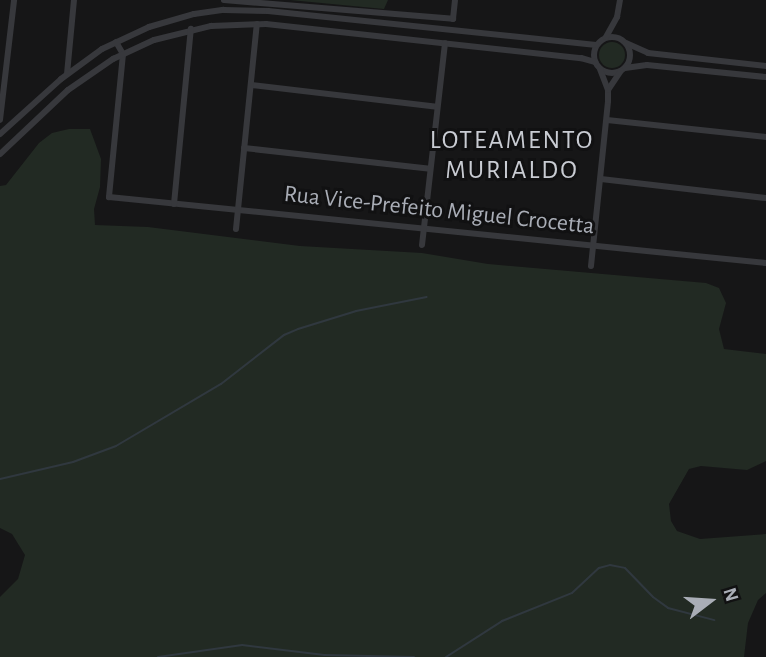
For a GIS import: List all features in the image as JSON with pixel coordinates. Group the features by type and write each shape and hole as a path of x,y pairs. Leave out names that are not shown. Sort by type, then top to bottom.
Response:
{"street":[{"path":"0,120 14,0"},
{"path":"67,74 74,0"},
{"path":"225,0 453,19 455,0"},
{"path":"0,134 67,74 116,41 179,17 246,10 596,45 606,37 617,17 620,0"},
{"path":"608,90 630,56 617,17"},
{"path":"236,229 257,24"},
{"path":"0,154 68,90 123,54 191,29 257,24 581,58 595,62 608,90 591,266"},
{"path":"174,204 191,29"},
{"path":"606,37 648,53 766,66"},
{"path":"116,41 123,54"},
{"path":"422,245 444,43"},
{"path":"595,62 596,45"},
{"name":"Rua Vice-Prefeito Miguel Crocetta","path":"123,54 108,197 766,262"},
{"path":"600,69 613,73 647,65 766,77"},
{"path":"251,85 437,107"},
{"path":"607,120 766,137"},
{"path":"244,148 430,169"},
{"path":"601,179 766,198"}],"shaded area":[{"path":"290,0 388,0 384,9"},
{"path":"612,42 621,46 625,55 621,64 612,68 603,64 599,55 603,46"},
{"path":"69,129 90,129 101,159 100,187 94,209 95,225 148,227 300,246 422,253 488,264 706,283 719,288 726,303 719,329 724,349 766,354 766,461 747,470 701,466 689,469 669,504 671,521 677,531 700,539 766,534 766,593 758,600 748,623 744,657 0,657 0,597 18,579 25,555 12,534 0,528 0,186 6,185 39,143 52,133"}],"waterway":[{"path":"0,479 73,462 116,446 221,384 284,335 298,329 356,311 427,297"},
{"path":"446,657 502,621 572,593 599,568 610,565 625,568 653,597 668,608 714,620"},
{"path":"158,657 242,645 324,655 414,657"}],"district":[{"name":"LOTEAMENTO MURIALDO","path":"512,156"}]}
